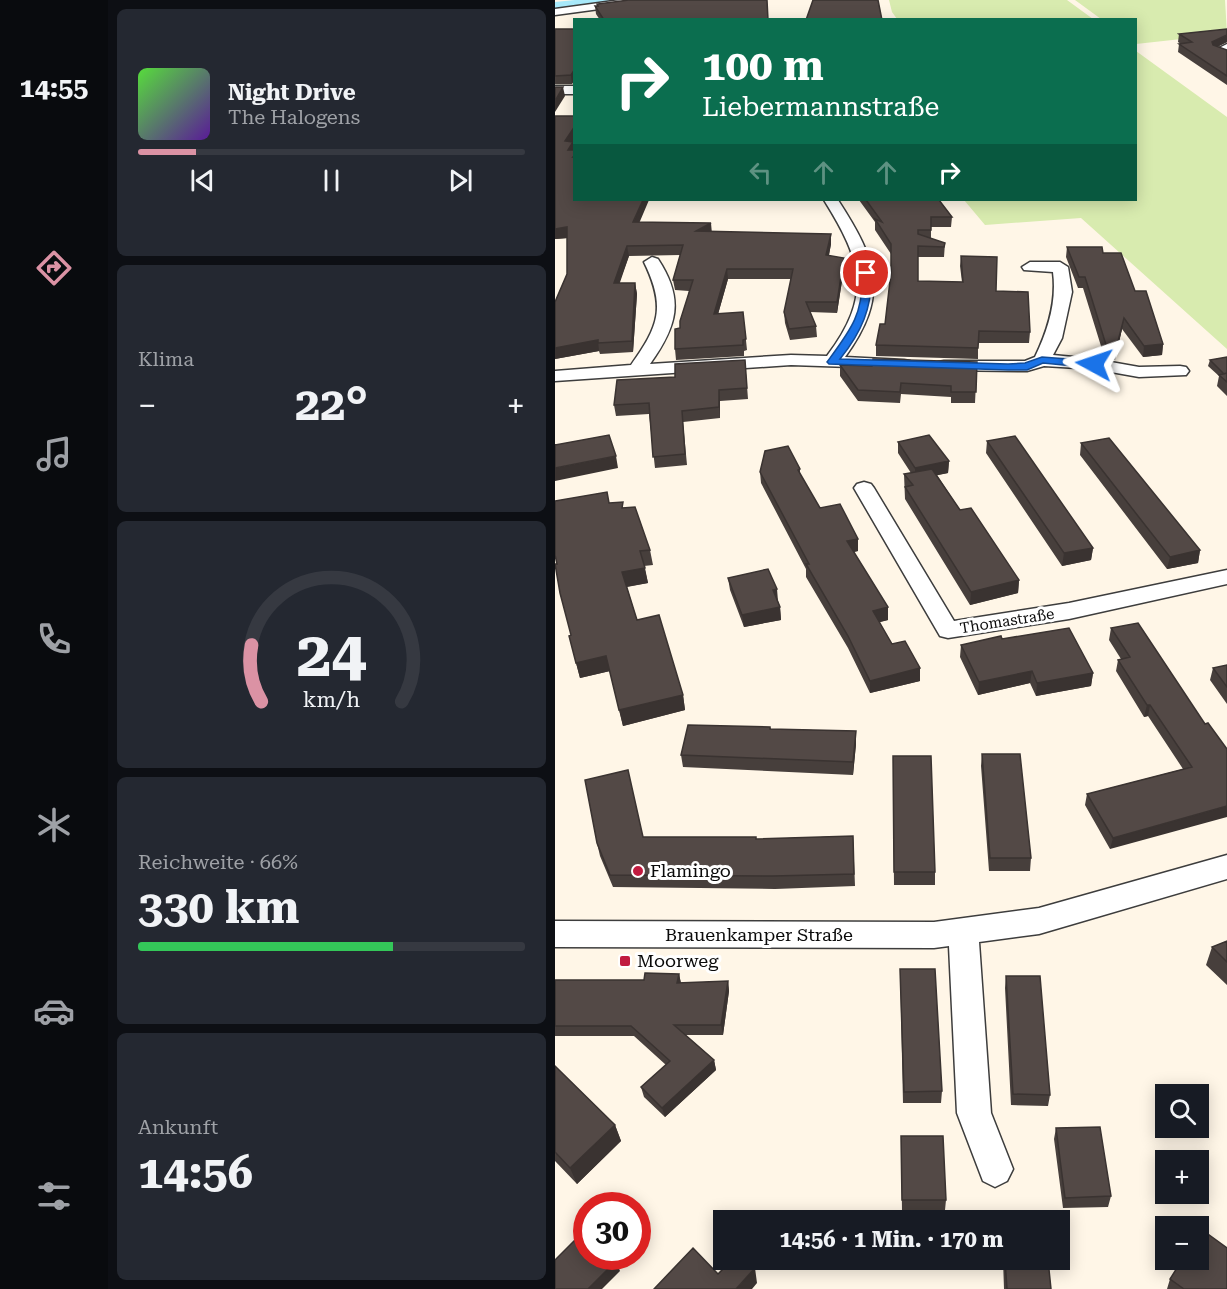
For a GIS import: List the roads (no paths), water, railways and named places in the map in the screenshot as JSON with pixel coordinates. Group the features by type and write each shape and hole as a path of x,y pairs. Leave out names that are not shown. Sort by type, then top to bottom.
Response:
{"street":[{"path":"555,12 644,0"},
{"path":"579,9 584,18"},
{"path":"1215,37 1227,46 1219,51 1227,55"},
{"path":"555,90 573,90"},
{"path":"832,201 851,232 866,273 867,289 862,316 851,339 832,362"},
{"path":"638,369 660,335 669,312 664,282 653,262"},
{"path":"1030,267 1060,267 1064,292 1053,339 1042,360"},
{"path":"555,376 791,360 1027,366 1042,360 1094,364 1139,372 1181,371"},
{"name":"Thomastraße","path":"864,488 948,630 1069,611 1227,577"},
{"name":"Brauenkamper Straße","path":"555,934 934,935 1039,921 1227,867"},
{"path":"963,932 974,1113 995,1168"}],"waterway":[{"path":"555,8 623,0"}],"place":[{"name":"Flamingo","path":"638,871"},
{"name":"Moorweg","path":"625,961"}]}
